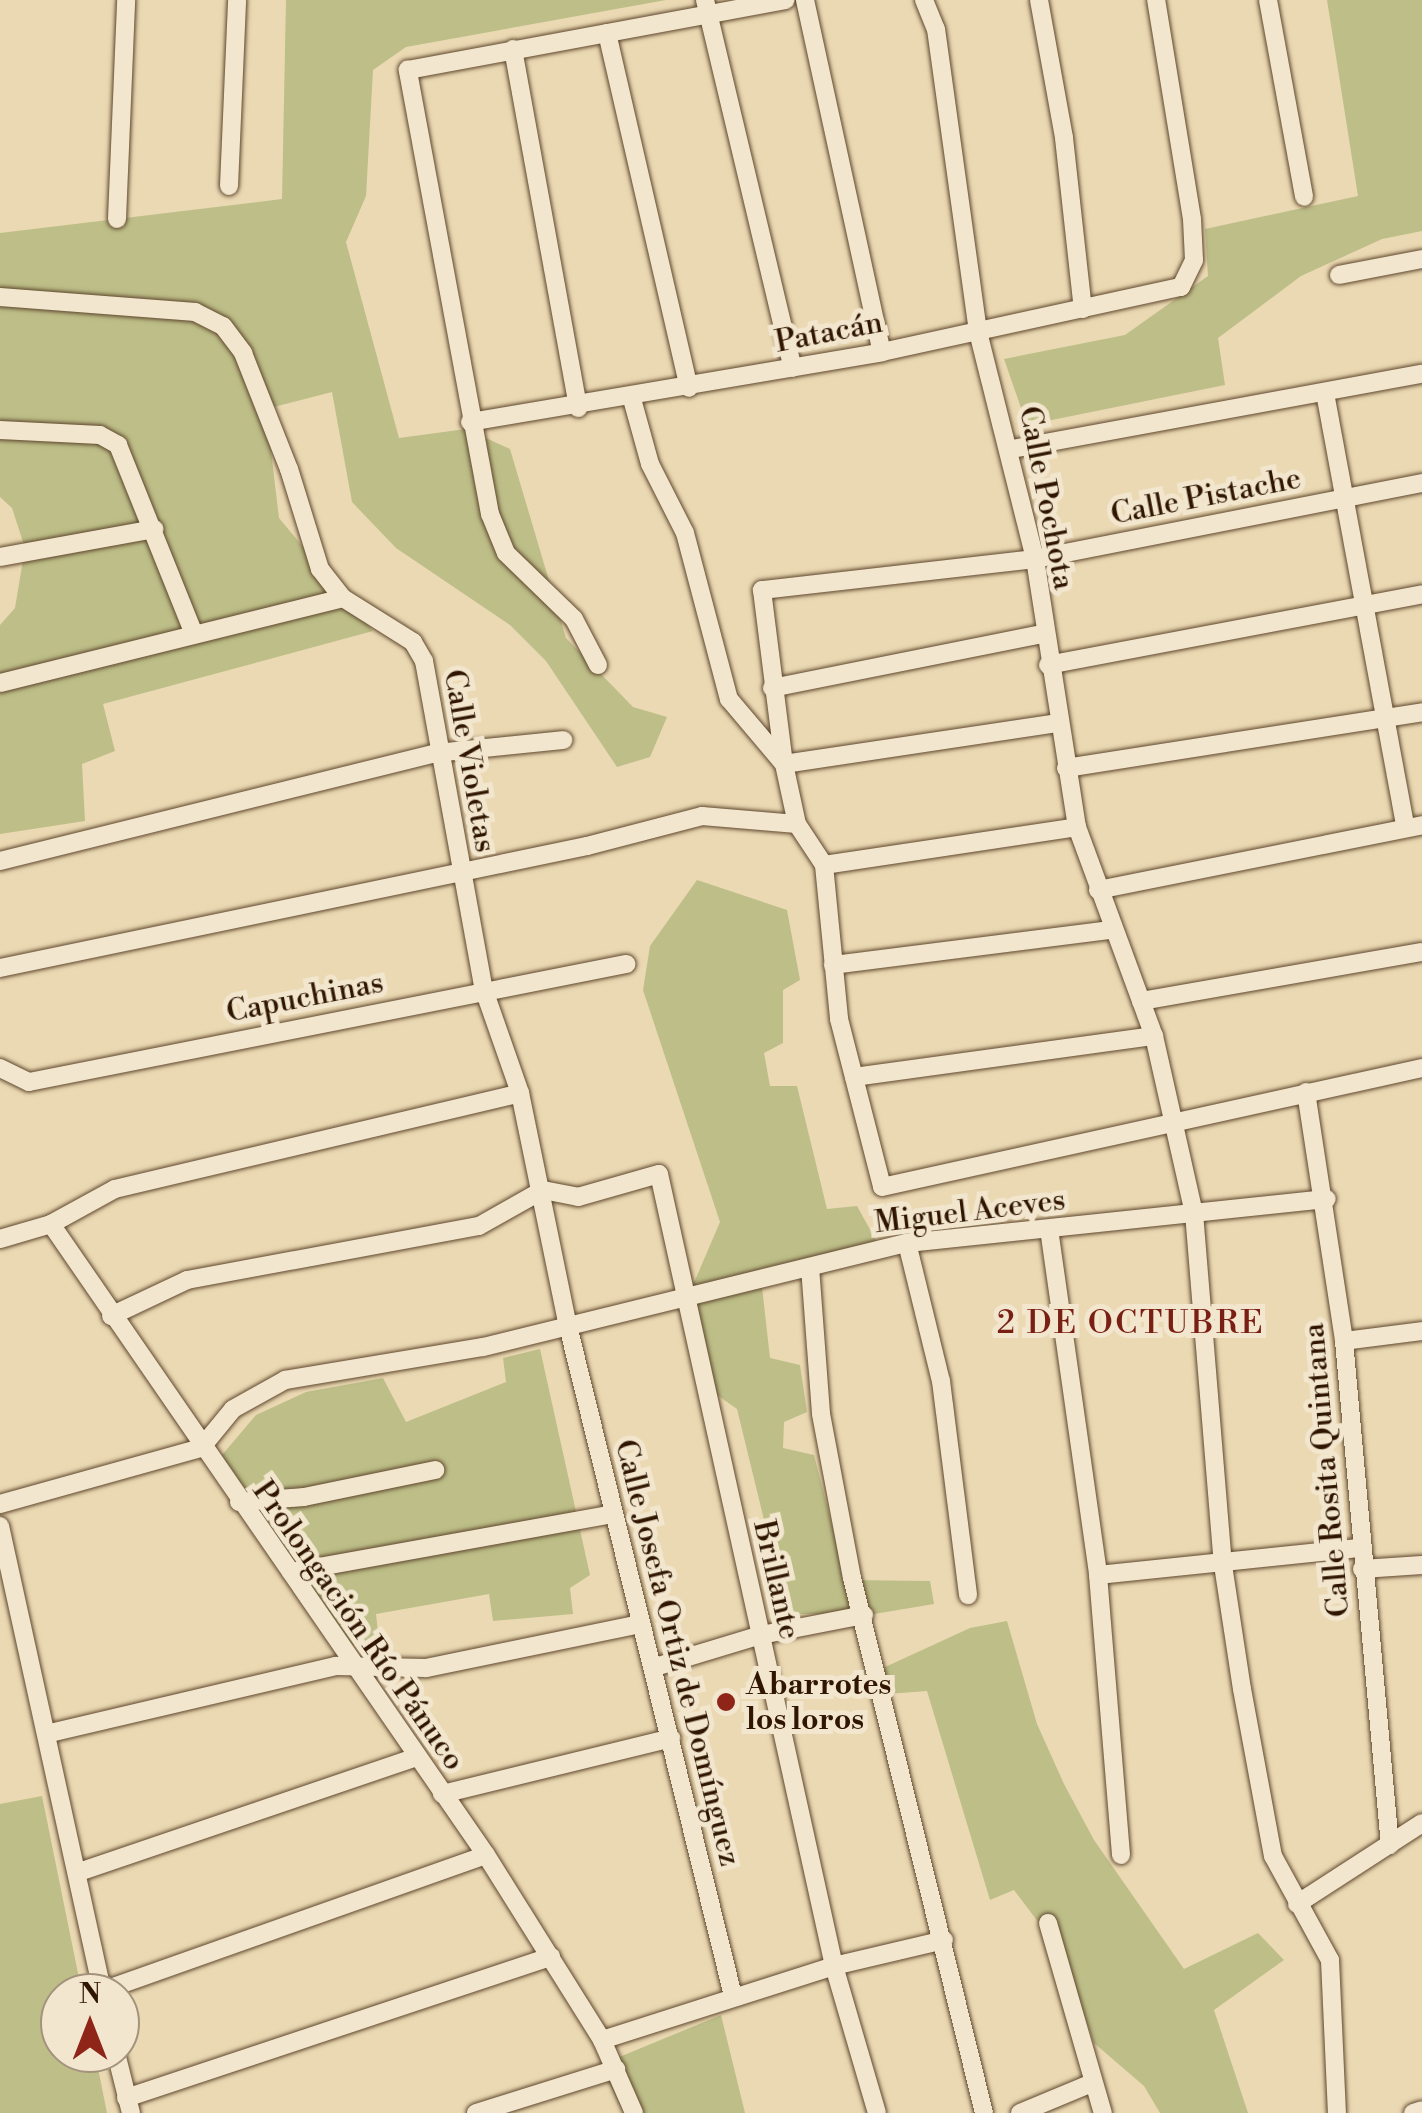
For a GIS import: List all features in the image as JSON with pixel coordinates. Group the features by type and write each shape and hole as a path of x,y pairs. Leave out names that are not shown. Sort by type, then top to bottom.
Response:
{"street":[{"path":"117,219 126,0"},
{"path":"229,186 236,0"},
{"path":"598,665 574,619 506,553 490,514 408,70 606,32 706,7 786,0"},
{"path":"805,0 882,352"},
{"name":"Calle Pochota","path":"924,0 936,29 978,332 1012,448 1035,559 1042,634 1077,828 1110,930 1154,1036 1194,1213 1222,1565 1273,1856 1330,1960 1337,2113"},
{"path":"1039,0 1062,122 1083,308"},
{"name":"Patacán","path":"470,422 632,399 882,352 1181,287 1190,276 1192,220 1156,0"},
{"path":"1268,0 1304,197"},
{"path":"706,7 793,368"},
{"path":"606,32 689,388"},
{"path":"513,49 578,408"},
{"path":"1339,275 1422,259"},
{"name":"Calle Violetas","path":"0,297 194,312 223,326 243,354 276,436 320,570 343,598 412,642 434,693 436,753 484,990 520,1093 543,1190 567,1322"},
{"path":"1012,448 1422,374"},
{"path":"1098,890 1414,827 1384,718 1340,499 1325,393"},
{"path":"632,399 650,464 685,534 729,698 784,764"},
{"path":"0,430 100,436 118,444 194,634"},
{"name":"Calle Pistache","path":"772,688 762,590 1035,559 1422,483"},
{"path":"0,557 154,530"},
{"path":"1048,664 1422,594"},
{"path":"0,683 343,598"},
{"path":"1042,634 772,688 796,824 824,866 833,965 854,1077 882,1187 1175,1119 1422,1068"},
{"path":"1066,768 1422,712"},
{"path":"784,764 1057,723"},
{"path":"0,861 436,753 563,740"},
{"path":"0,968 586,846 702,816 796,824"},
{"path":"824,866 1077,828"},
{"path":"833,965 1110,930"},
{"path":"1141,1000 1422,952"},
{"name":"Capuchinas","path":"0,1068 29,1082 626,964"},
{"path":"854,1077 1154,1036"},
{"name":"Calle Rosita Quintana","path":"1306,1092 1327,1199 1344,1341 1359,1548 1390,1845"},
{"path":"0,1239 50,1224 116,1189 520,1093"},
{"name":"Brillante","path":"543,1190 578,1197 659,1174 681,1294 834,1966 877,2113"},
{"path":"111,1316 187,1280 479,1226 543,1190"},
{"name":"Miguel Aceves","path":"201,1448 232,1409 285,1380 483,1347 681,1294 907,1243 1327,1199"},
{"name":"Prolongación Río Pánuco","path":"50,1224 486,1856 602,2040 634,2113"},
{"path":"1049,1229 1098,1575 1121,1856"},
{"path":"907,1243 941,1381 968,1594"},
{"path":"810,1267 822,1414 864,1616 984,2113"},
{"name":"Calle Josefa Ortiz de Domínguez","path":"567,1322 733,1996"},
{"path":"1344,1341 1422,1331"},
{"path":"0,1504 201,1448"},
{"path":"239,1502 304,1497 435,1470"},
{"path":"291,1572 614,1514"},
{"path":"0,1526 50,1733 98,1973"},
{"path":"1098,1575 1359,1548"},
{"path":"1362,1568 1422,1564"},
{"path":"654,1667 761,1636 864,1616"},
{"path":"50,1733 354,1663 390,1672 426,1668 642,1624"},
{"path":"442,1794 671,1738"},
{"path":"79,1872 416,1758"},
{"path":"1297,1904 1422,1824"},
{"path":"140,1979 486,1856"},
{"path":"1048,1923 1103,2113"},
{"path":"602,2040 834,1966 944,1940"},
{"path":"121,2073 128,2106 552,1957"},
{"path":"476,2113 616,2070"},
{"path":"1020,2113 1092,2082"},
{"path":"1413,2113 1422,2110"}],"green space":[{"path":"286,0 666,0 406,47 373,70 366,196 346,242 399,438 466,429 510,449 566,638 633,707 667,717 650,757 617,767 546,661 510,625 396,548 352,502 332,392 266,409 279,518 373,631 103,704 115,751 82,764 85,821 0,834 0,625 15,608 25,548 12,508 0,497 0,233 282,199"},
{"path":"1327,0 1422,0 1422,231 1382,239 1301,276 1218,338 1225,385 1027,425 1004,359 1125,335 1208,276 1205,229 1358,196"},
{"path":"697,880 787,910 800,980 783,990 783,1043 764,1053 770,1086 797,1086 827,1209 857,1206 877,1242 760,1269 770,1358 800,1365 807,1412 784,1422 783,1448 814,1455 846,1580 930,1581 934,1604 874,1614 787,1614 737,1409 717,1395 687,1299 720,1222 643,990 650,946"},
{"path":"540,1349 590,1575 570,1588 573,1614 493,1621 489,1594 376,1614 379,1641 351,1645 222,1455 256,1415 306,1392 383,1378 406,1422 506,1382 503,1358"},
{"path":"1007,1621 1037,1724 1064,1784 1094,1840 1184,1969 1258,1933 1284,1960 1214,2010 1248,2113 1160,2113 1144,2086 1094,2043 1064,1956 1014,1890 990,1900 927,1691 887,1694 883,1668 970,1628"},
{"path":"42,1796 78,1973 40,1973 40,2073 99,2073 107,2113 0,2113 0,1804"},
{"path":"721,2015 745,2113 624,2113 600,2065"}],"place":[{"name":"Abarrotes los loros","path":"726,1702"}],"district":[{"name":"2 DE OCTUBRE","path":"1131,1323"}]}
